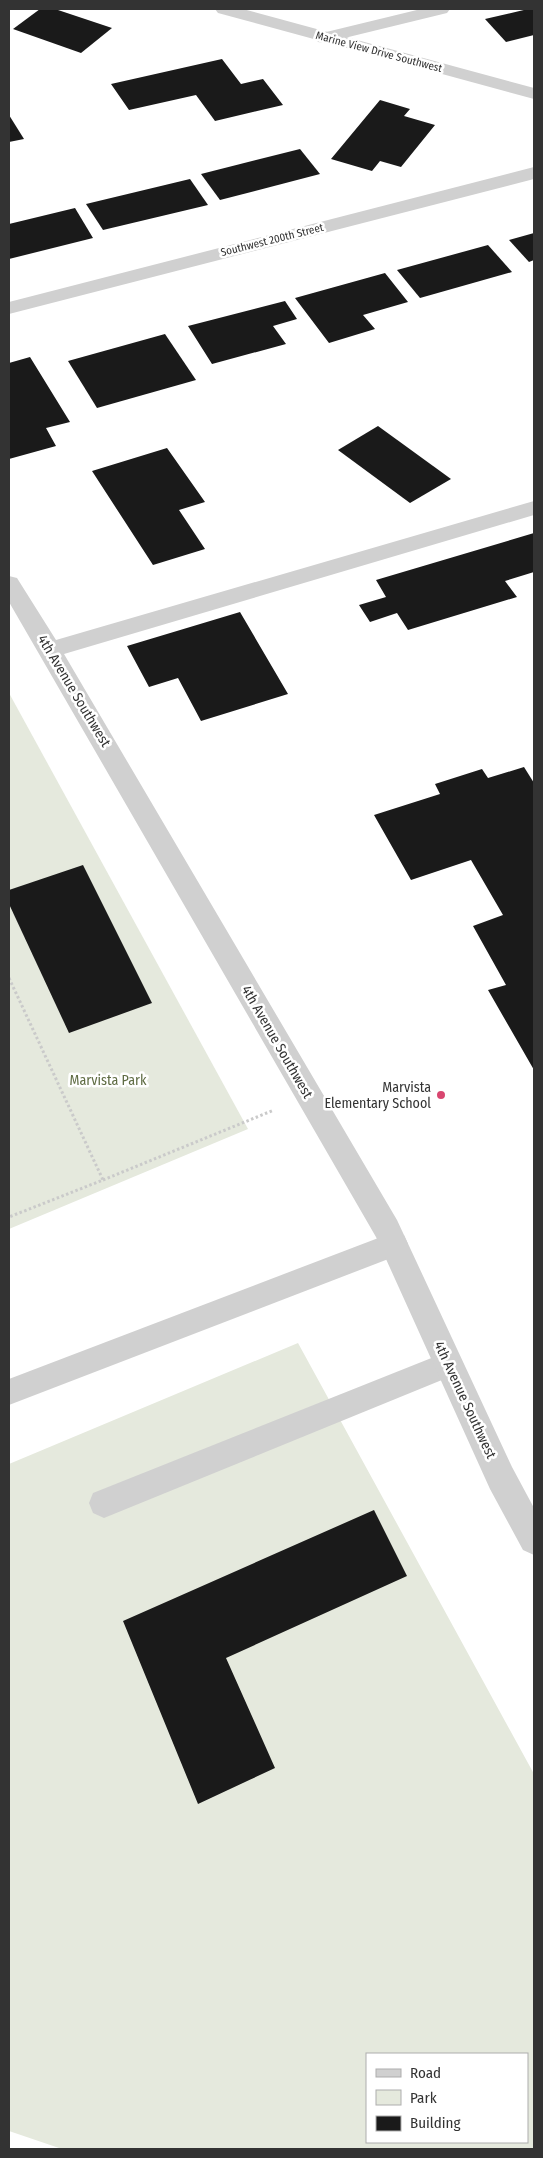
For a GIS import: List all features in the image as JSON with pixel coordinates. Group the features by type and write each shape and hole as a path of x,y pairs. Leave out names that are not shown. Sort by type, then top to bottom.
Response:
{"street":[{"name":"Marine View Drive Southwest","path":"224,9 324,38 534,94"},
{"path":"324,38 440,9"},
{"name":"Southwest 200th Street","path":"9,308 534,173"},
{"path":"50,650 534,508"},
{"name":"4th Avenue Southwest","path":"9,584 50,650 394,1244 501,1478 534,1539"}],"lane":[{"path":"9,1392 394,1244"},
{"path":"104,1503 449,1364"}],"path":[{"path":"9,978 103,1180"},
{"path":"9,1217 309,1096"}],"green space":[{"name":"Marvista Park","path":"9,693 248,1129 9,1229"},
{"path":"298,1343 534,1774 534,2149 62,2149 9,2131 9,1464"}],"building":[{"path":"40,9 55,9 112,28 81,53 13,29"},
{"path":"534,9 534,35 506,42 485,19"},
{"path":"222,59 241,84 263,79 283,105 215,121 196,95 129,110 111,84"},
{"path":"380,100 410,109 404,116 435,125 401,167 380,161 372,171 331,159"},
{"path":"9,115 24,139 9,142"},
{"path":"300,149 320,174 220,200 201,174"},
{"path":"190,179 208,205 103,230 86,204"},
{"path":"75,208 93,238 9,259 9,224"},
{"path":"534,233 534,260 529,262 509,240"},
{"path":"488,245 512,272 420,298 397,270"},
{"path":"385,273 408,302 363,315 375,329 329,343 295,298"},
{"path":"285,301 297,319 273,326 286,344 212,364 188,326"},
{"path":"165,334 196,380 97,408 68,361"},
{"path":"30,357 70,422 46,428 56,446 9,459 9,363"},
{"path":"378,426 451,479 410,503 338,450"},
{"path":"167,448 205,502 179,510 205,549 153,565 92,471"},
{"path":"534,533 534,572 505,581 517,597 408,630 397,613 370,622 359,605 386,597 376,580"},
{"path":"240,612 288,694 201,721 178,678 149,687 127,646"},
{"path":"524,767 534,783 534,1070 488,990 506,985 473,926 503,915 471,860 411,880 374,815 440,794 435,784 482,769 488,778"},
{"path":"83,865 152,1003 69,1033 9,904 9,890"},
{"path":"374,1510 407,1576 226,1658 275,1768 198,1804 123,1621"}],"place":[{"name":"Marvista Elementary School","path":"441,1095"}]}
